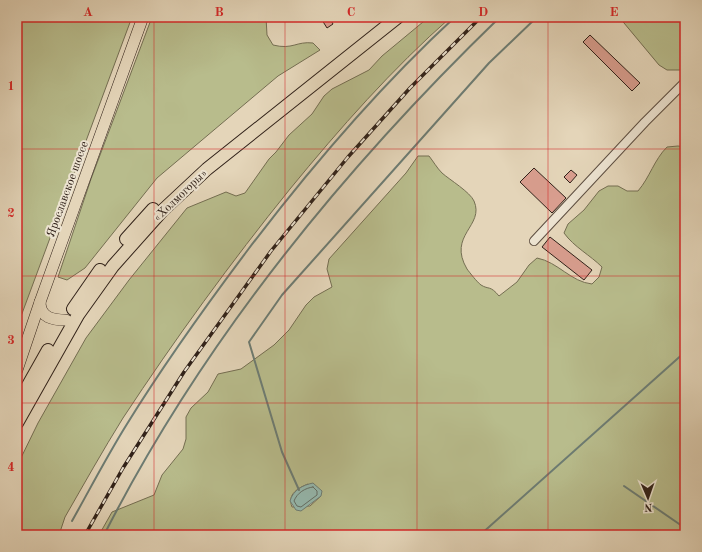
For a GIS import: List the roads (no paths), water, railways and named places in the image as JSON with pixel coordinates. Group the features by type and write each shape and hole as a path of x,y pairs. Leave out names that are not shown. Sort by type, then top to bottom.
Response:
{"highway":[{"name":"«Холмогоры»","path":"17,405 103,266 139,224 174,188 202,163 386,17"},
{"name":"«Холмогоры»","path":"17,423 71,318 126,250 180,193 207,169 398,17"}],"main road":[{"name":"Ярославское шоссе","path":"17,370 143,17"},
{"path":"40,302 41,312 44,315 55,320 71,318"}],"street":[{"path":"534,241 685,82"}],"water":[{"path":"313,483 322,491 321,496 301,511 296,510 290,501 291,497 302,487"}],"waterway":[{"path":"72,521 112,448 155,380 247,251 295,189 372,100 455,17"},
{"path":"104,535 143,463 186,393 232,325 281,260 332,196 386,134 500,17"},
{"path":"299,490 282,452 249,342 282,295 489,63 537,17"},
{"path":"480,535 685,352"},
{"path":"624,486 685,528"}],"railway":[{"path":"85,535 123,468 184,372 271,251 348,157 410,88 481,17"}]}
